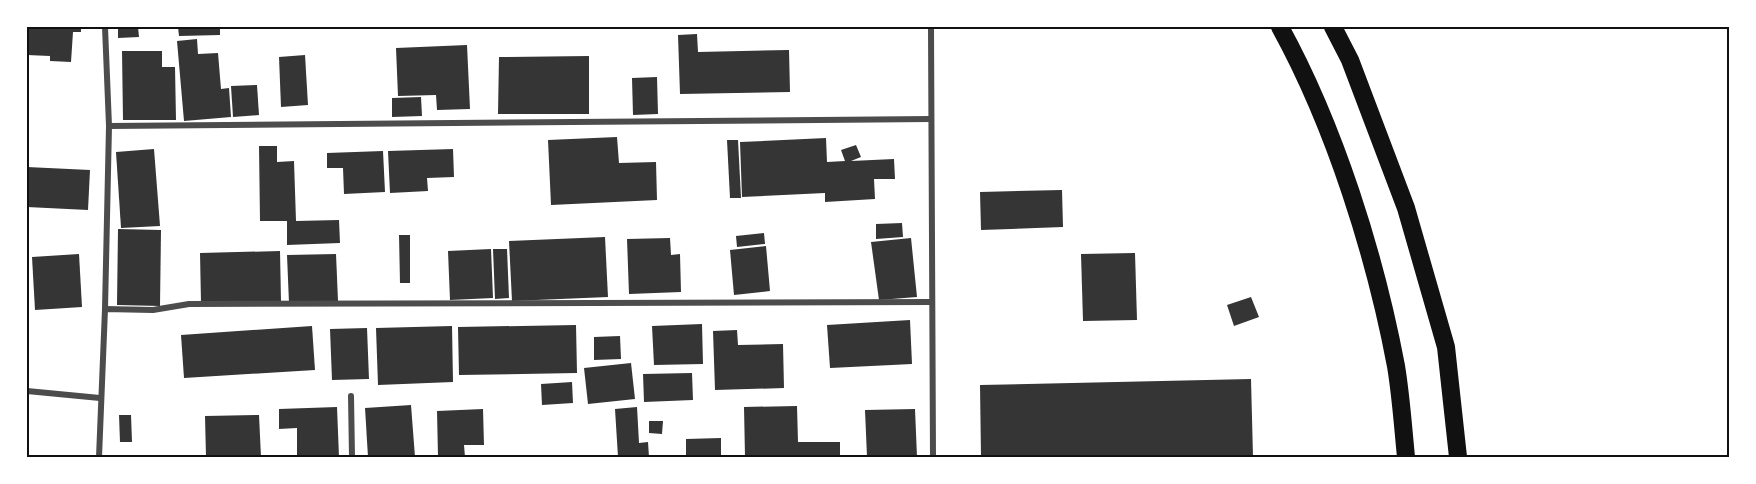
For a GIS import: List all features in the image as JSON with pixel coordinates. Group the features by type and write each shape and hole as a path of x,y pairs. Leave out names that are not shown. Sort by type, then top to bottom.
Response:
{"highway":[{"path":"1280,27 1327,133 1367,243 1396,368 1406,457"},
{"path":"1333,27 1350,60 1406,208 1446,347 1458,457"}],"street":[{"path":"99,457 109,126 105,27"},
{"path":"931,27 933,457"},
{"path":"109,126 931,119"},
{"path":"105,309 153,310 189,304 932,302"},
{"path":"27,391 100,398"},
{"path":"351,396 352,457"}],"building":[{"path":"27,27 81,27 81,32 73,32 71,62 50,61 50,56 27,55"},
{"path":"118,27 138,27 139,37 118,38"},
{"path":"178,27 220,27 220,35 179,36"},
{"path":"697,34 698,52 789,50 790,92 680,94 678,35"},
{"path":"197,39 198,54 218,53 221,89 229,88 231,117 184,121 177,41"},
{"path":"467,45 470,109 437,110 436,95 398,96 396,48"},
{"path":"122,51 162,51 162,67 175,67 176,120 123,120"},
{"path":"305,55 308,105 281,107 279,57"},
{"path":"589,56 589,114 498,114 499,57"},
{"path":"657,77 658,114 633,115 632,78"},
{"path":"257,85 259,115 233,117 231,86"},
{"path":"421,97 422,116 392,117 392,98"},
{"path":"617,137 619,163 656,162 657,200 551,205 548,140"},
{"path":"826,138 827,162 845,161 841,150 856,145 861,157 851,161 894,159 895,179 874,179 875,199 825,202 825,193 742,197 740,142"},
{"path":"727,140 738,140 741,198 730,198"},
{"path":"259,146 277,146 277,162 294,161 296,221 339,220 340,243 287,245 287,221 260,221"},
{"path":"154,149 160,226 121,228 116,152"},
{"path":"453,149 454,177 427,178 428,191 390,193 388,151"},
{"path":"383,151 385,192 344,194 343,168 327,168 327,153"},
{"path":"27,167 90,170 88,210 27,207"},
{"path":"1062,190 1063,227 981,230 980,192"},
{"path":"902,223 903,237 876,239 876,224"},
{"path":"118,229 161,230 160,306 117,305"},
{"path":"764,233 765,244 737,247 736,236"},
{"path":"399,235 410,235 410,283 400,283"},
{"path":"605,237 608,297 512,301 509,241"},
{"path":"670,238 671,255 680,254 681,292 629,294 627,239"},
{"path":"911,238 917,297 879,300 871,242"},
{"path":"766,246 770,291 734,295 730,250"},
{"path":"491,249 493,298 450,300 448,251"},
{"path":"493,249 507,249 509,298 495,299"},
{"path":"280,251 281,301 201,302 200,253"},
{"path":"1135,253 1137,320 1083,321 1081,254"},
{"path":"79,254 82,307 35,310 32,257"},
{"path":"336,254 338,301 289,303 287,255"},
{"path":"1251,297 1259,317 1234,326 1227,305"},
{"path":"910,320 912,364 830,368 827,325"},
{"path":"702,324 703,364 654,365 652,326"},
{"path":"576,325 577,373 459,375 458,327"},
{"path":"312,326 315,370 184,378 181,335"},
{"path":"452,326 453,382 378,385 376,328"},
{"path":"367,328 369,379 332,380 330,329"},
{"path":"737,330 738,345 783,344 784,388 715,390 713,331"},
{"path":"620,336 621,359 594,360 594,337"},
{"path":"631,363 635,399 588,404 584,368"},
{"path":"692,373 693,400 644,402 643,374"},
{"path":"1251,379 1253,457 981,457 980,385"},
{"path":"572,382 573,403 542,405 541,384"},
{"path":"411,405 415,457 368,457 365,408"},
{"path":"797,406 798,442 840,442 840,457 745,457 744,407"},
{"path":"337,407 339,457 297,457 297,428 279,429 279,409"},
{"path":"637,407 639,443 648,442 649,457 618,457 615,409"},
{"path":"483,409 484,445 464,445 465,457 438,457 437,411"},
{"path":"915,409 917,457 867,457 865,410"},
{"path":"119,415 131,415 132,442 120,442"},
{"path":"259,415 261,457 206,457 205,416"},
{"path":"649,421 663,421 662,434 649,433"},
{"path":"721,438 721,457 686,457 686,439"}]}
